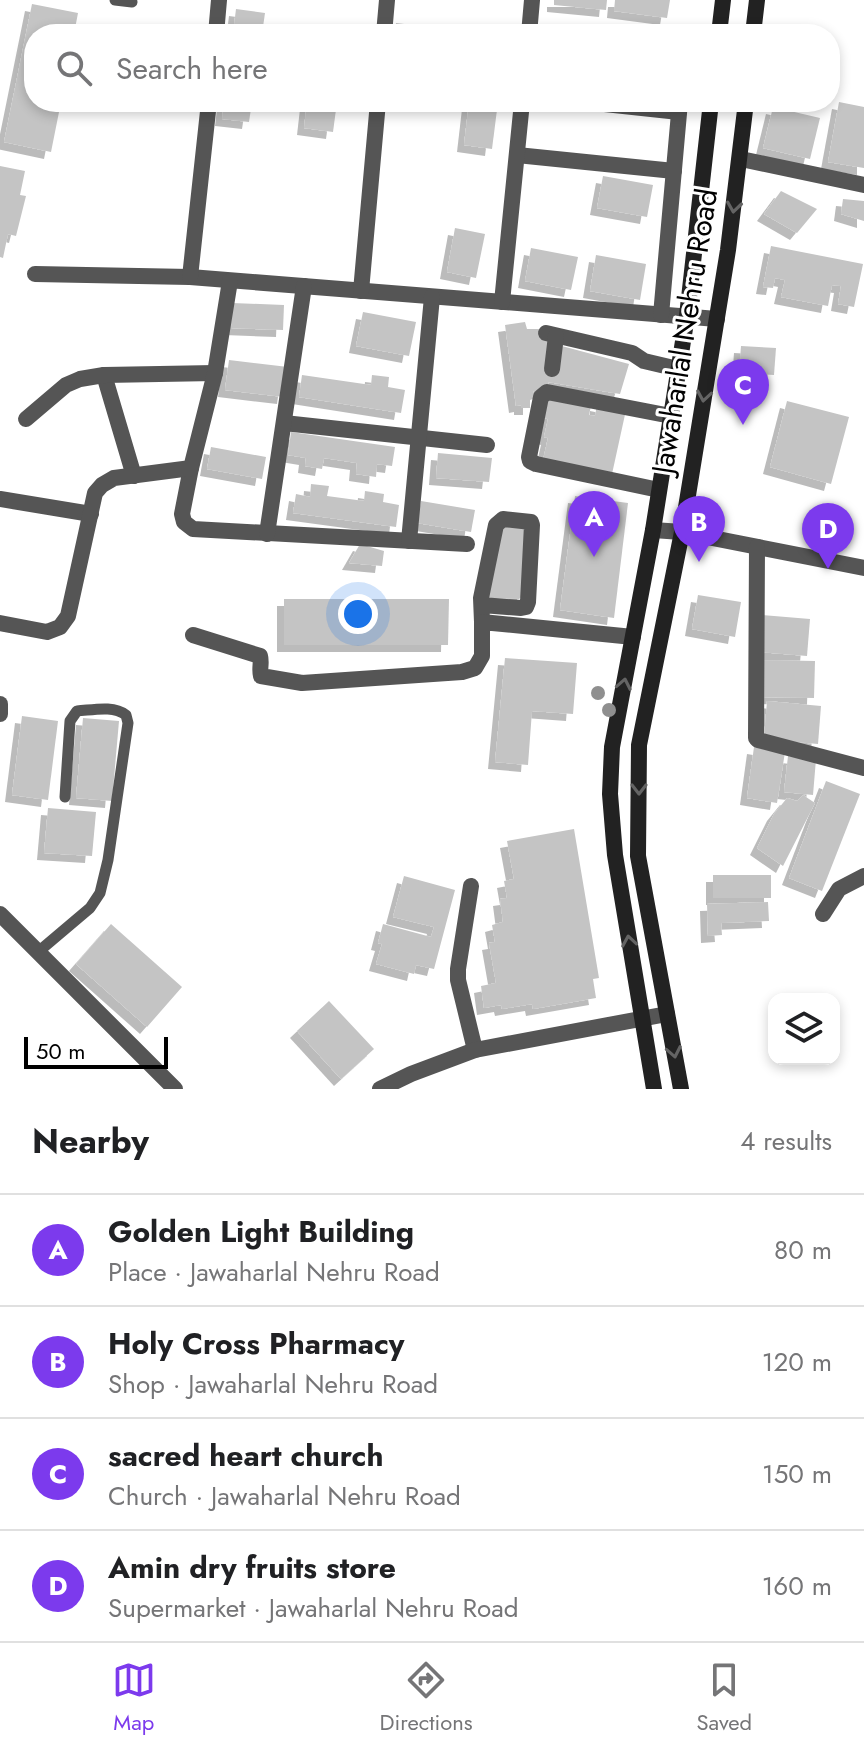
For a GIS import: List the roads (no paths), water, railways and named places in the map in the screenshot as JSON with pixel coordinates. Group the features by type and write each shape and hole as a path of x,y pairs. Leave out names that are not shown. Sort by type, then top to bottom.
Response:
{"main road":[{"path":"720,24 723,0"},
{"path":"754,24 757,0"},
{"name":"Jawaharlal Nehru Road","path":"654,1089 615,855 610,794 612,747 653,530 687,316 710,112"},
{"name":"Jawaharlal Nehru Road","path":"681,1089 638,856 639,745 682,532 728,250 745,112"}],"street":[{"path":"217,24 219,0"},
{"path":"385,24 387,0"},
{"path":"530,24 532,0"},
{"path":"190,277 208,112"},
{"path":"361,291 377,112"},
{"path":"502,302 521,112"},
{"path":"661,315 679,112"},
{"path":"517,155 674,171"},
{"path":"741,159 864,185"},
{"path":"35,274 190,277 717,319"},
{"path":"230,281 215,373 182,514 184,522 193,529 201,530 467,544"},
{"path":"267,534 304,286"},
{"path":"409,541 432,297"},
{"path":"552,369 551,335 632,353 644,361 678,369"},
{"path":"26,419 66,385 80,379 104,375 215,373"},
{"path":"104,375 134,476"},
{"path":"659,490 536,464 529,457 541,397 547,392 671,416"},
{"path":"284,423 487,445"},
{"path":"0,623 47,632 60,627 68,616 95,493 102,485 114,478 191,468"},
{"path":"0,499 91,514"},
{"path":"193,635 260,656 261,676 302,683 462,672 475,668 482,656 481,598 496,525 503,519 531,522 526,607 482,613"},
{"path":"653,530 682,532 864,568"},
{"path":"757,547 756,738 864,768"},
{"path":"482,613 633,637"},
{"path":"0,704 0,714"},
{"path":"823,914 839,889 864,876"},
{"path":"471,886 458,980 475,1050"},
{"path":"0,914 175,1089"},
{"path":"380,1089 475,1050 667,1014"}],"lane":[{"path":"115,0 132,2"},
{"path":"38,952 90,908 100,893 128,723 126,715 119,710 77,711 73,715 70,721 65,797"}],"place":[{"name":"sacred heart church","path":"743,425"},
{"name":"Golden Light Building","path":"594,557"},
{"name":"Holy Cross Pharmacy","path":"699,562"},
{"name":"Amin dry fruits store","path":"828,569"}]}
